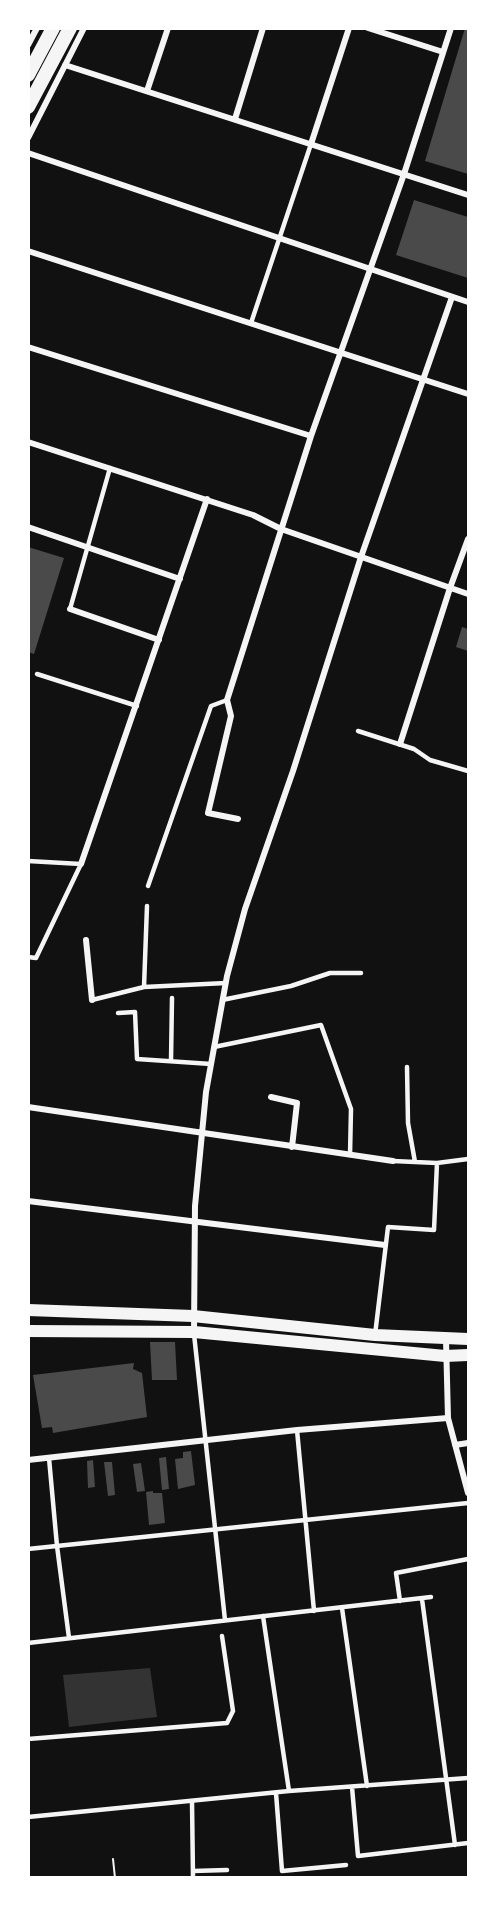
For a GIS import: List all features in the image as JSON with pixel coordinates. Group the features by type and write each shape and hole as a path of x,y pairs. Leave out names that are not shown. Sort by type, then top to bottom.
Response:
{"main road":[{"path":"28,75 53,28"},
{"path":"28,107 70,28"},
{"path":"28,1310 192,1316 375,1335 446,1340 468,1339"},
{"path":"28,1331 194,1332 445,1356 468,1355"}],"street":[{"path":"28,45 37,28"},
{"path":"28,138 84,28"},
{"path":"147,91 168,28"},
{"path":"235,119 263,28"},
{"path":"311,144 349,28"},
{"path":"368,28 443,52"},
{"path":"238,819 208,813 231,716 227,700 311,436 404,174 451,28"},
{"path":"65,65 468,195"},
{"path":"28,153 468,302"},
{"path":"28,251 468,394"},
{"path":"194,1332 192,1316 195,1222 202,1133 211,1064 226,983 245,909 293,771 361,557 452,297"},
{"path":"28,347 311,436"},
{"path":"28,441 207,499 253,515 281,529 468,594"},
{"path":"81,864 207,499"},
{"path":"28,527 180,579"},
{"path":"400,744 468,539"},
{"path":"70,609 159,640"},
{"path":"86,940 92,1000"},
{"path":"271,1097 297,1103 292,1147"},
{"path":"28,1107 393,1161"},
{"path":"28,1202 385,1245"},
{"path":"446,1340 448,1418 468,1493"},
{"path":"28,1460 297,1430 448,1418"},
{"path":"455,1445 468,1443"}],"lane":[{"path":"251,323 311,144"},
{"path":"70,609 110,468"},
{"path":"37,674 137,706"},
{"path":"148,886 211,706 227,700"},
{"path":"358,731 400,744 430,760 468,771"},
{"path":"28,861 81,864 36,958 28,957"},
{"path":"144,987 147,906"},
{"path":"222,1000 291,986 330,973 361,973"},
{"path":"92,1000 144,987 226,983"},
{"path":"171,1061 172,998"},
{"path":"118,1013 135,1012 137,1059 211,1064"},
{"path":"214,1047 321,1025 351,1109 350,1155"},
{"path":"407,1067 408,1123 415,1162"},
{"path":"393,1161 437,1163 468,1159"},
{"path":"375,1335 388,1227 434,1230 437,1163"},
{"path":"194,1332 225,1620"},
{"path":"297,1430 314,1611"},
{"path":"49,1458 69,1638"},
{"path":"28,1549 468,1503"},
{"path":"400,1601 396,1573 468,1559"},
{"path":"28,1642 431,1597"},
{"path":"422,1599 455,1845"},
{"path":"342,1608 367,1786"},
{"path":"263,1616 289,1791"},
{"path":"28,1739 227,1723 233,1711 222,1636"},
{"path":"28,1818 289,1791 468,1778"},
{"path":"352,1787 358,1856 468,1843"},
{"path":"276,1793 282,1871 346,1865"},
{"path":"192,1801 193,1874 227,1870"}],"path":[{"path":"113,1859 115,1878"}],"shaded area":[{"path":"150,1668 157,1717 69,1727 63,1675"}],"building":[{"path":"465,28 468,28 468,174 425,161"},
{"path":"414,200 468,217 468,278 396,255"},
{"path":"28,547 64,558 34,654 28,652"},
{"path":"462,627 468,629 468,651 456,647"},
{"path":"150,1342 175,1342 177,1380 152,1380"},
{"path":"134,1363 133,1369 142,1373 147,1417 53,1433 52,1427 42,1428 33,1375"},
{"path":"191,1451 195,1485 178,1489 175,1459 183,1458 183,1452"},
{"path":"166,1457 169,1489 162,1490 159,1458"},
{"path":"93,1460 95,1487 88,1488 87,1461"},
{"path":"104,1462 112,1462 115,1495 108,1496"},
{"path":"141,1463 145,1491 137,1492 133,1464"},
{"path":"153,1491 153,1493 162,1493 165,1523 149,1525 146,1492"}]}
